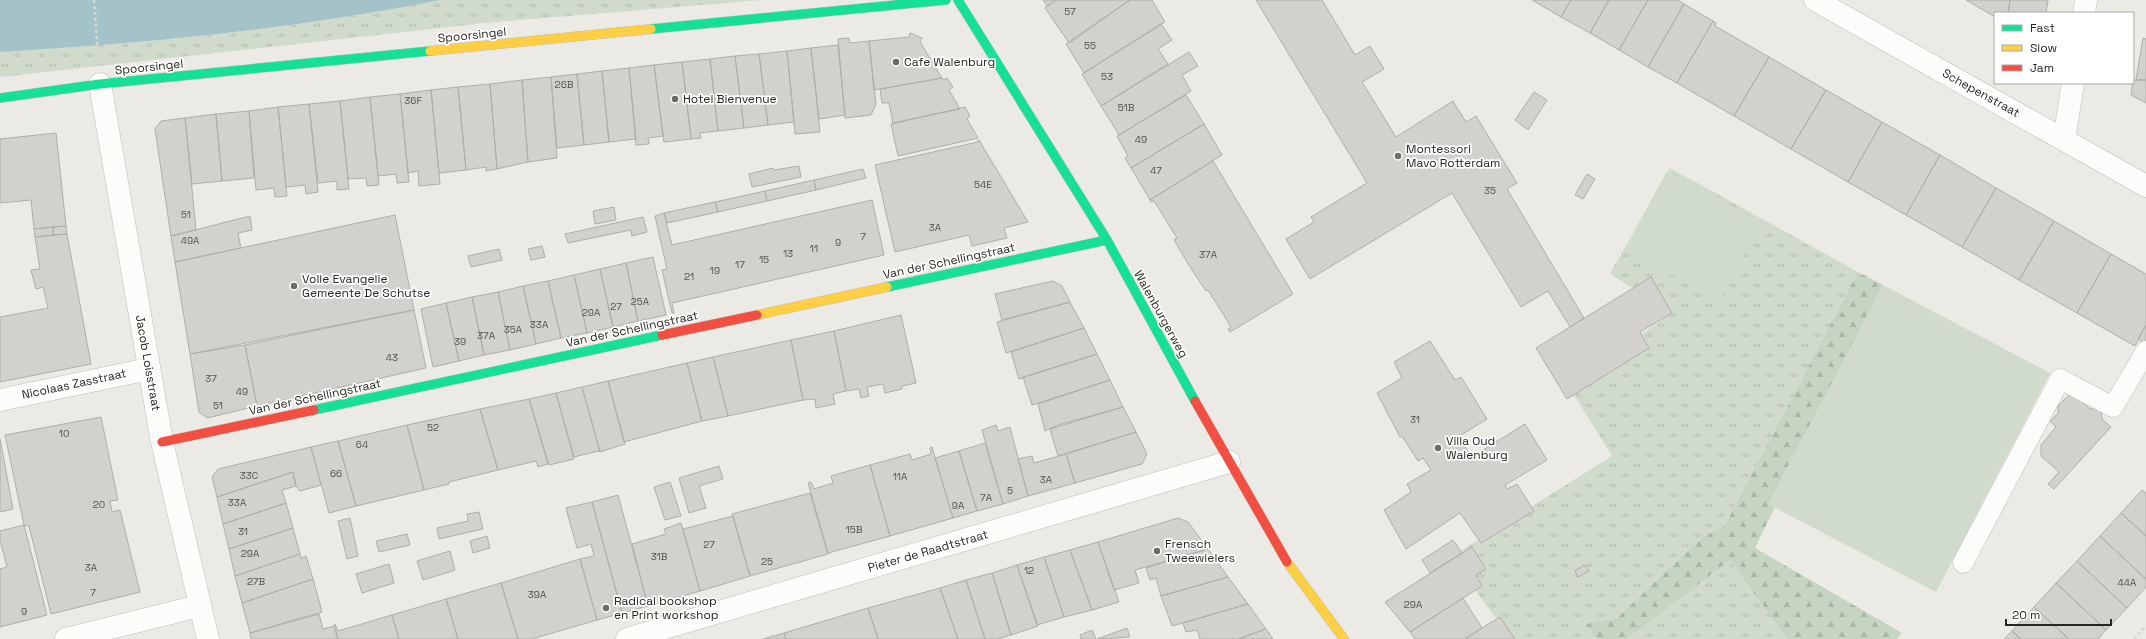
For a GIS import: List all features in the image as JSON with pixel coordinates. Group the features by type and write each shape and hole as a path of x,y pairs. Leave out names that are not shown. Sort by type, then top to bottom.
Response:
{"street":[{"name":"Spoorsingel","path":"0,98 99,74 946,0"},
{"name":"Walenburgerweg","path":"958,0 1107,240 1229,462 1294,573 1344,639"},
{"name":"Schepenstraat","path":"1815,0 2146,186"},
{"path":"2084,12 2086,0"},
{"name":"Jacob Loisstraat","path":"99,74 162,442 199,606 208,639"},
{"path":"2064,140 2073,84"},
{"name":"Van der Schellingstraat","path":"162,442 1107,240"},
{"name":"Nicolaas Zasstraat","path":"0,400 149,369"},
{"name":"Pieter de Raadtstraat","path":"627,639 1229,462"},
{"path":"66,639 199,606"}],"lane":[{"path":"1963,563 2060,380 2113,407 2146,351"}],"path":[{"path":"94,0 99,74"},
{"path":"2134,639 2146,626"}],"green space":[{"path":"441,0 761,0 485,23 0,77 0,52 221,34 331,19"},
{"path":"1670,168 1858,272 1725,525 1701,538 1617,618 1585,624 1597,639 1511,639 1451,557 1612,456 1568,385 1672,313 1610,274"},
{"path":"1667,171 1762,223 1719,301 1625,249"},
{"path":"1858,272 1883,285 1755,548 1902,633 1897,639 1787,639 1730,560 1627,639 1597,639 1585,624 1617,618 1701,538 1725,525"},
{"path":"1883,285 2050,373 1936,592 1768,504"},
{"path":"1730,560 1787,639 1627,639"}],"water":[{"path":"0,0 441,0 331,19 221,34 0,52"}],"building":[{"path":"1043,0 1056,0 1047,6"},
{"path":"1056,0 1130,0 1069,43 1045,8"},
{"path":"1130,0 1152,0 1165,22 1084,73 1066,44"},
{"path":"1256,0 1322,0 1355,55 1370,46 1384,69 1362,82 1396,137 1453,101 1466,122 1476,116 1517,183 1507,189 1584,318 1570,327 1548,291 1521,307 1452,193 1310,279 1286,239 1314,222 1311,217 1367,183"},
{"path":"1532,0 1571,0 1561,17"},
{"path":"1571,0 1609,0 1590,33 1561,17"},
{"path":"1609,0 1648,0 1619,50 1590,33"},
{"path":"1648,0 1678,0 1684,4 1648,67 1619,50"},
{"path":"1966,0 2010,0 2008,12 1994,12 1994,16"},
{"path":"2010,0 2048,0 2046,12 2008,12"},
{"path":"1684,4 1713,21 1677,83 1648,67"},
{"path":"1713,21 1716,23 1715,26 1769,57 1734,116 1677,83"},
{"path":"1161,24 1172,40 1158,49 1168,64 1101,106 1082,74"},
{"path":"910,33 922,38 920,42 942,78 874,90 869,41 909,37"},
{"path":"849,38 850,43 869,41 876,104 871,115 845,118 838,39"},
{"path":"2143,38 2146,39 2146,80 2136,80"},
{"path":"838,45 845,115 819,119 811,48"},
{"path":"811,48 820,132 795,134 787,51"},
{"path":"787,51 794,122 768,125 759,54"},
{"path":"1189,52 1198,66 1182,75 1191,91 1119,135 1101,106"},
{"path":"759,54 768,125 744,128 735,56"},
{"path":"735,56 744,128 718,131 710,59"},
{"path":"1769,57 1826,90 1791,149 1734,116"},
{"path":"710,59 718,131 700,133 701,138 691,139 682,62"},
{"path":"682,62 691,139 664,142 654,65"},
{"path":"654,65 663,136 648,138 649,144 636,145 629,68"},
{"path":"629,68 636,139 609,142 602,71"},
{"path":"602,71 609,142 584,145 577,74"},
{"path":"577,74 584,145 557,148 551,77"},
{"path":"551,77 557,158 528,162 522,80"},
{"path":"942,78 943,80 947,78 953,87 949,90 960,109 893,123 889,103 882,103 880,89"},
{"path":"522,80 528,162 497,169 490,84"},
{"path":"2146,80 2146,103 2131,95 2134,81"},
{"path":"490,84 497,169 486,171 486,167 466,170 458,87"},
{"path":"458,87 466,170 439,173 431,90"},
{"path":"431,90 440,184 419,186 418,171 408,173 400,94"},
{"path":"1826,90 1882,122 1848,182 1791,149"},
{"path":"1534,92 1547,100 1528,130 1515,120"},
{"path":"400,94 409,182 397,183 396,174 378,176 370,97"},
{"path":"1186,95 1204,124 1131,168 1125,158 1128,156 1117,136"},
{"path":"370,97 379,185 367,186 366,178 348,179 340,101"},
{"path":"340,101 349,189 337,190 337,181 318,183 309,104"},
{"path":"309,104 318,192 306,194 305,185 286,187 278,107"},
{"path":"278,107 287,196 275,197 274,188 256,190 249,111"},
{"path":"965,107 970,116 967,119 978,138 898,156 891,124"},
{"path":"249,111 254,178 222,181 216,114"},
{"path":"216,114 222,181 192,184 185,118"},
{"path":"185,118 196,230 171,236 155,129 161,121"},
{"path":"1882,122 1940,155 1906,215 1848,182"},
{"path":"1204,124 1222,155 1150,200 1131,168"},
{"path":"56,133 66,226 34,229 31,200 0,203 0,139"},
{"path":"978,140 1028,222 1004,228 1007,238 972,246 969,235 895,252 875,165 978,142"},
{"path":"1940,155 1996,188 1962,247 1906,215"},
{"path":"1213,161 1293,294 1230,332 1228,329 1231,327 1208,290 1206,291 1190,267 1174,240 1177,238 1154,201 1151,202 1150,200"},
{"path":"799,166 801,177 752,187 749,174 773,168 774,170"},
{"path":"863,169 866,178 816,190 814,180"},
{"path":"1587,174 1595,179 1583,199 1575,195"},
{"path":"814,180 816,190 767,201 765,191"},
{"path":"1996,188 2054,221 2019,280 1962,247"},
{"path":"765,191 767,201 718,212 715,202"},
{"path":"872,200 884,255 672,303 674,313 672,313 662,270 667,269 655,216 664,213 672,245"},
{"path":"715,202 718,212 667,223 664,213"},
{"path":"614,207 616,220 595,224 593,211"},
{"name":"Volle Evangelie Gemeente De Schutse","path":"395,215 414,310 190,354 175,262"},
{"path":"250,216 252,230 238,233 241,248 175,262 171,236"},
{"path":"643,217 647,232 632,236 631,230 568,243 565,234"},
{"path":"2054,221 2111,254 2077,313 2019,280"},
{"path":"66,226 67,234 53,235 53,227"},
{"path":"53,227 53,235 35,237 34,229"},
{"path":"67,234 91,364 0,382 0,317 48,308 43,287 36,289 31,270 40,269 35,237"},
{"path":"542,246 545,257 531,260 528,249"},
{"path":"499,249 502,260 471,267 468,256"},
{"path":"2111,254 2146,274 2146,325 2135,346 2077,313"},
{"path":"653,257 666,315 638,321 626,263"},
{"path":"626,263 638,321 613,327 600,269"},
{"path":"600,269 613,327 587,333 574,275"},
{"path":"574,275 587,333 561,338 548,281"},
{"path":"1651,277 1672,313 1640,332 1649,348 1567,399 1536,348"},
{"path":"548,281 561,338 536,344 523,286"},
{"path":"1053,281 1062,286 1070,302 1002,320 995,294"},
{"path":"523,286 536,344 510,350 498,292"},
{"path":"498,292 510,350 484,355 472,297"},
{"path":"472,297 484,355 459,361 446,303"},
{"path":"1070,302 1084,328 1006,353 997,322"},
{"path":"446,303 459,361 433,367 421,309"},
{"path":"414,310 426,368 257,406 245,345"},
{"path":"901,315 916,383 902,386 902,389 885,393 883,384 867,387 869,396 861,398 859,389 846,391 834,331"},
{"path":"2146,325 2146,344 2138,339"},
{"path":"1084,328 1097,354 1019,379 1011,352"},
{"path":"834,331 846,391 833,394 835,404 816,408 815,399 803,400 791,340"},
{"path":"791,340 803,400 728,416 713,357"},
{"name":"Villa Oud Walenburg","path":"1430,341 1455,380 1461,377 1487,419 1458,437 1472,457 1525,424 1547,460 1505,485 1507,489 1517,484 1534,511 1481,543 1460,513 1406,549 1384,510 1411,492 1407,484 1431,470 1423,458 1418,461 1402,436 1400,437 1377,393 1402,378 1394,362"},
{"path":"245,345 257,406 207,418 199,412 190,354"},
{"path":"1097,354 1110,380 1032,405 1023,377"},
{"path":"713,357 728,416 702,421 687,363"},
{"path":"687,363 702,421 624,442 608,381"},
{"path":"1110,380 1123,407 1058,425 1045,431 1038,404"},
{"path":"608,381 625,444 600,452 582,387"},
{"path":"582,387 600,452 598,451 574,457 556,393"},
{"path":"556,393 574,459 549,465 529,399"},
{"path":"2069,395 2075,395 2090,409 2101,408 2102,419 2111,427 2054,489 2048,484 2059,472 2041,456 2041,445 2056,427 2050,421 2058,413 2058,406"},
{"path":"529,399 548,464 538,467 536,461 498,470 480,409"},
{"path":"1123,407 1136,432 1058,456 1050,429"},
{"path":"480,409 498,470 449,482 449,484 424,490 407,425"},
{"path":"101,417 118,500 110,501 112,512 120,510 140,592 51,614 29,526 24,525 5,435"},
{"path":"407,425 424,490 356,506 338,441"},
{"path":"996,425 998,431 1010,427 1028,496 1003,504 982,430"},
{"path":"1136,432 1147,454 1142,464 1075,483 1066,454"},
{"path":"0,439 13,509 0,512"},
{"path":"338,441 356,506 329,513 311,447"},
{"path":"985,443 1003,504 977,511 959,451"},
{"path":"311,447 321,485 300,491 296,486 293,472 217,497 212,477 218,469"},
{"path":"932,447 953,518 890,536 870,465 910,454 912,460 931,454 930,448"},
{"path":"959,451 977,511 953,518 935,458"},
{"path":"1066,454 1075,483 1028,496 1018,459 1032,456 1034,463"},
{"path":"870,465 890,536 828,553 808,483 811,482 814,489 833,483 831,476"},
{"path":"719,466 723,479 699,486 706,508 689,513 679,478"},
{"path":"293,472 296,486 282,490 286,503 223,524 217,497"},
{"path":"670,482 681,516 665,520 654,487"},
{"path":"2142,490 2146,493 2146,536 2121,513"},
{"path":"810,493 828,554 750,576 732,514"},
{"path":"618,495 648,606 622,613 592,502"},
{"path":"592,502 622,613 597,620 580,559 594,556 591,544 577,548 566,508"},
{"path":"286,503 293,528 229,549 223,524"},
{"path":"479,512 483,529 439,539 437,528 468,521 467,514"},
{"path":"2121,513 2146,536 2146,579 2100,536"},
{"path":"733,516 750,576 700,591 683,529"},
{"path":"350,518 358,556 347,559 338,521"},
{"path":"1178,518 1188,522 1208,549 1135,570 1139,583 1114,590 1098,542"},
{"path":"681,523 700,591 648,606 632,544 666,534 664,529"},
{"path":"24,525 47,615 0,627 0,569 7,567 0,540 0,531"},
{"path":"293,528 300,554 235,576 229,549"},
{"path":"407,534 410,545 379,552 376,541"},
{"path":"487,536 490,548 473,553 470,541"},
{"path":"2100,536 2146,579 2146,587 2127,608 2077,561"},
{"path":"1453,540 1462,553 1430,573 1422,560"},
{"path":"1098,542 1119,602 1092,610 1070,550"},
{"path":"1472,547 1486,569 1476,575 1482,586 1410,632 1385,602"},
{"path":"1208,549 1228,577 1161,596 1156,578 1150,580 1146,568"},
{"path":"1070,550 1092,610 1064,617 1044,557"},
{"path":"450,551 455,570 423,580 417,561"},
{"path":"300,554 301,558 306,556 313,579 242,603 235,576"},
{"path":"1044,557 1064,617 1037,625 1017,565"},
{"path":"580,559 597,620 532,639 518,639 501,583"},
{"path":"2077,561 2127,608 2106,630 2056,583"},
{"path":"389,564 394,583 362,593 356,574"},
{"path":"1017,565 1038,626 1011,635 992,573"},
{"path":"1584,565 1589,571 1578,577 1575,571"},
{"path":"992,573 1011,635 998,639 985,639 966,580"},
{"path":"1228,577 1248,604 1172,626 1161,596"},
{"path":"313,579 322,612 250,633 242,603"},
{"path":"966,580 985,639 958,639 940,588"},
{"path":"501,583 518,639 458,639 446,599"},
{"path":"2056,583 2106,630 2098,639 2069,639 2034,607"},
{"path":"940,588 958,639 878,639 868,608"},
{"path":"1463,598 1482,628 1465,639 1415,639 1410,632"},
{"path":"446,599 458,639 399,639 392,615"},
{"path":"1248,604 1266,629 1238,639 1200,639 1197,630 1186,632 1183,623"},
{"path":"2034,607 2069,639 2021,639 2012,631"},
{"path":"868,608 878,639 786,639 784,633"},
{"path":"319,614 323,629 334,626 338,639 251,639 250,633"},
{"path":"392,615 399,639 338,639 334,626 335,624 338,631"},
{"path":"1500,617 1515,639 1465,639 1482,628"},
{"path":"1127,628 1130,637 1097,639"},
{"path":"1266,629 1273,639 1238,639"},
{"path":"1092,630 1096,639 1081,639 1080,635"},
{"path":"2012,631 2021,639 2004,639"},
{"path":"784,633 786,639 763,639"}],"traffic: fast":[{"path":"651,29 946,0"},
{"path":"958,0 1107,240 1195,401"},
{"path":"0,98 100,84 430,51"},
{"path":"887,287 1107,240"},
{"path":"314,410 662,335"}],"traffic: slow":[{"path":"430,51 651,29"},
{"path":"757,315 887,287"},
{"path":"1287,562 1344,639"}],"traffic: jam":[{"path":"662,335 757,315"},
{"path":"1195,401 1287,562"},
{"path":"162,442 314,410"}],"place":[{"name":"Cafe Walenburg","path":"896,62"},
{"name":"Hotel Bienvenue","path":"675,99"},
{"name":"Montessori Mavo Rotterdam","path":"1398,156"},
{"name":"Volle Evangelie Gemeente De Schutse","path":"294,286"},
{"name":"Villa Oud Walenburg","path":"1438,448"},
{"name":"Frensch Tweewielers","path":"1157,551"},
{"name":"Radical bookshop en Print workshop","path":"606,608"}]}
